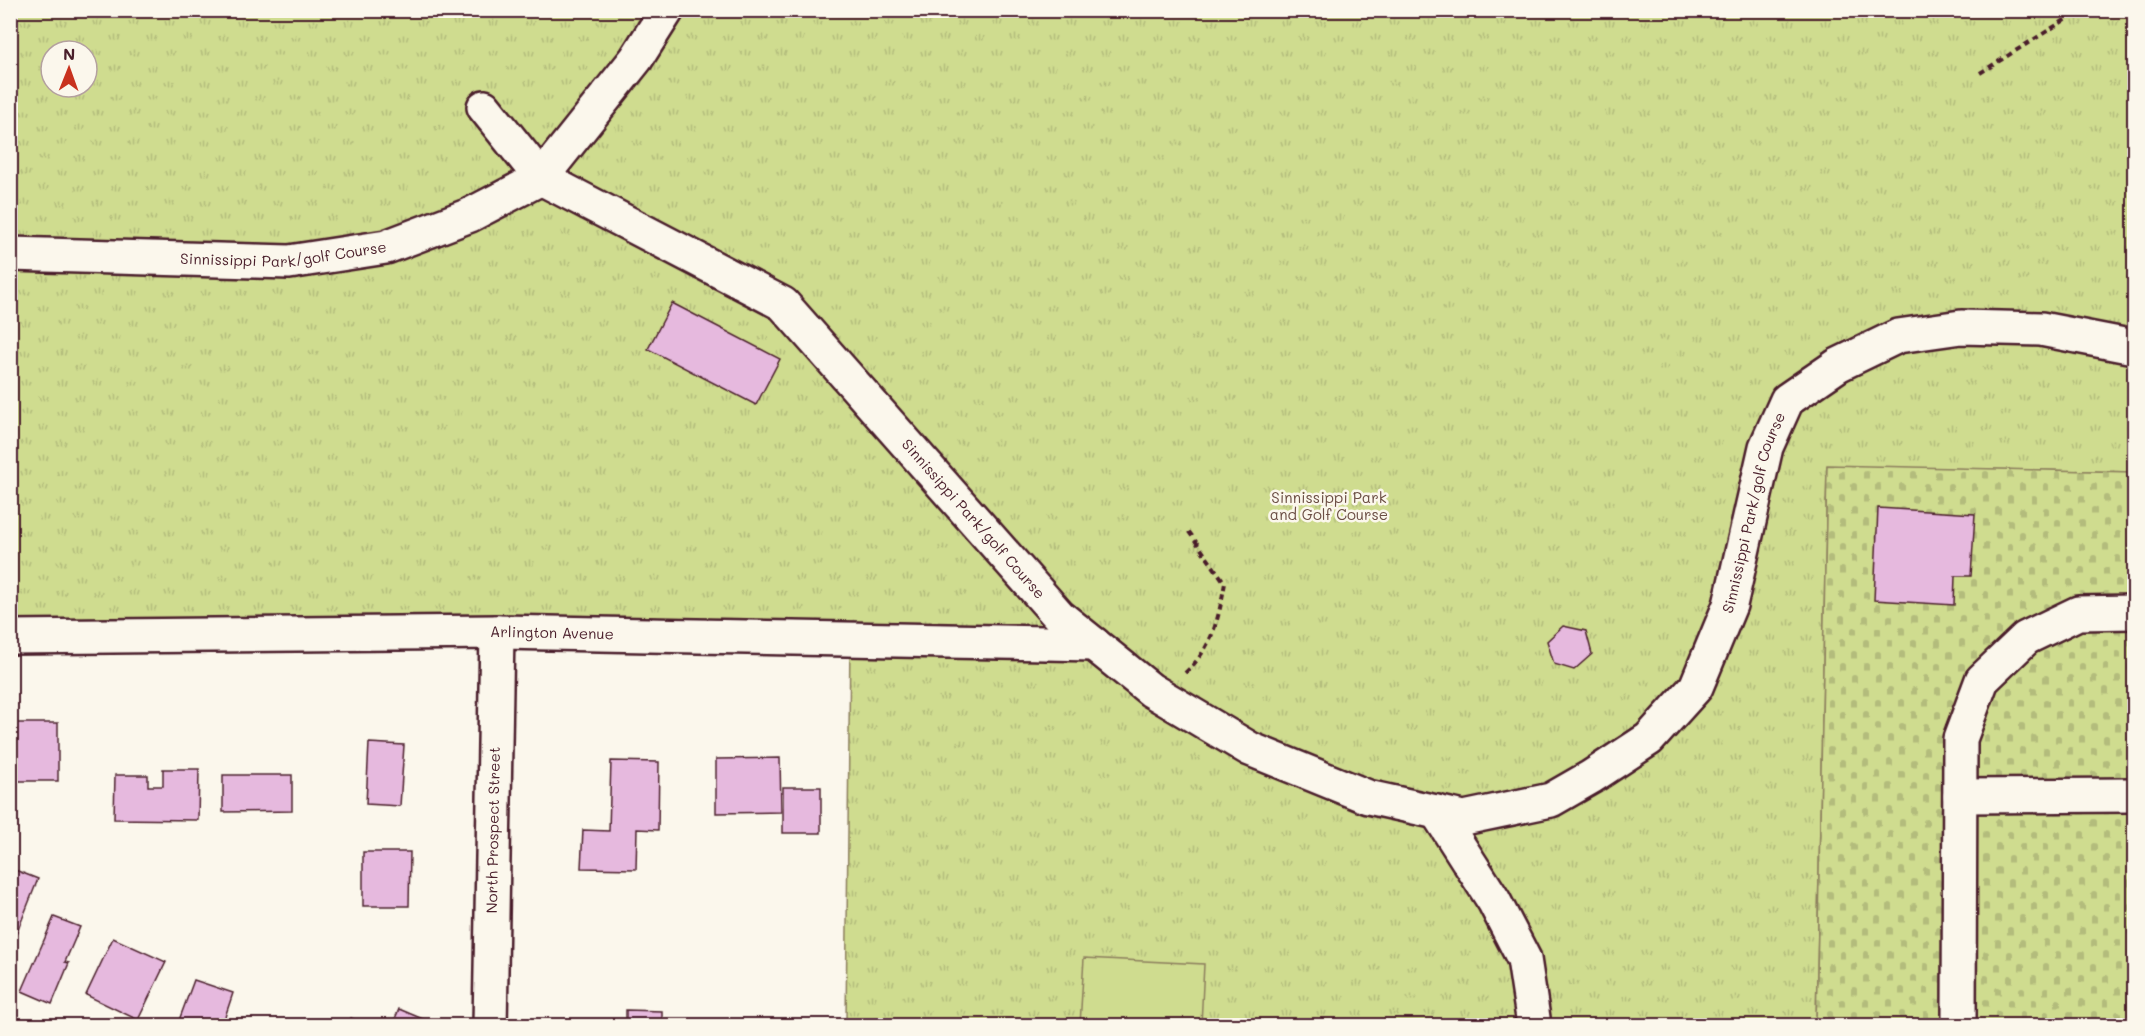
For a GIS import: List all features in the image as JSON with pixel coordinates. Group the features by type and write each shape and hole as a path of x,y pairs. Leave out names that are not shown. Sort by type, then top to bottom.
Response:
{"street":[{"name":"Sinnissippi Park/golf Course","path":"10,254 300,260 386,248 470,215 541,178 636,59 668,10"},
{"path":"484,107 541,178"},
{"name":"Sinnissippi Park/golf Course","path":"541,178 783,303 1059,616 1160,696 1250,749 1368,796 1464,818 1551,800 1591,777 1648,739 1696,687 1730,605 1770,437 1787,400 1838,365 1898,336 1961,327 2041,329 2134,347"},
{"path":"1959,1026 1960,739 1982,680 2026,638 2078,613 2134,612"},
{"name":"Arlington Avenue","path":"10,637 497,632 1094,644"},
{"name":"North Prospect Street","path":"490,1026 497,632"},
{"path":"1960,796 2134,795"},
{"path":"1437,812 1494,901 1524,959 1533,1018 1532,1026"}],"path":[{"path":"1980,73 2080,10"},
{"path":"1160,696 1202,657 1219,618 1225,584 1187,529"}],"green space":[{"name":"Sinnissippi Park and Golf Course","path":"10,11 2134,11 2134,472 1827,466 1816,1025 846,1025 850,639 11,637"},
{"path":"1827,465 2134,472 2134,1025 1816,1026"},
{"path":"1084,958 1204,964 1201,1025 1080,1025"}],"building":[{"path":"672,303 780,359 756,405 648,349"},
{"path":"1878,508 1975,514 1971,576 1955,576 1954,605 1874,600"},
{"path":"1563,626 1586,631 1592,654 1574,670 1554,664 1547,641"},
{"path":"10,723 58,723 58,781 15,781 15,749 10,749"},
{"path":"369,743 404,745 400,806 366,804"},
{"path":"780,758 781,812 716,813 716,759"},
{"path":"611,761 659,762 658,830 637,829 636,869 581,868 583,830 609,831"},
{"path":"163,769 199,769 198,820 114,819 115,775 148,775 148,786 163,786"},
{"path":"223,775 292,775 292,811 223,812"},
{"path":"783,787 821,787 821,833 783,833"},
{"path":"363,852 410,852 409,906 363,906"},
{"path":"10,868 38,879 10,950"},
{"path":"54,917 80,927 65,962 69,963 52,1004 22,991"},
{"path":"113,938 166,962 138,1020 86,995"},
{"path":"194,980 233,993 222,1026 178,1023"},
{"path":"399,1009 425,1020 422,1026 392,1026"},
{"path":"626,1010 662,1011 662,1026 626,1026"},
{"path":"351,1018 369,1026 347,1026"}]}
